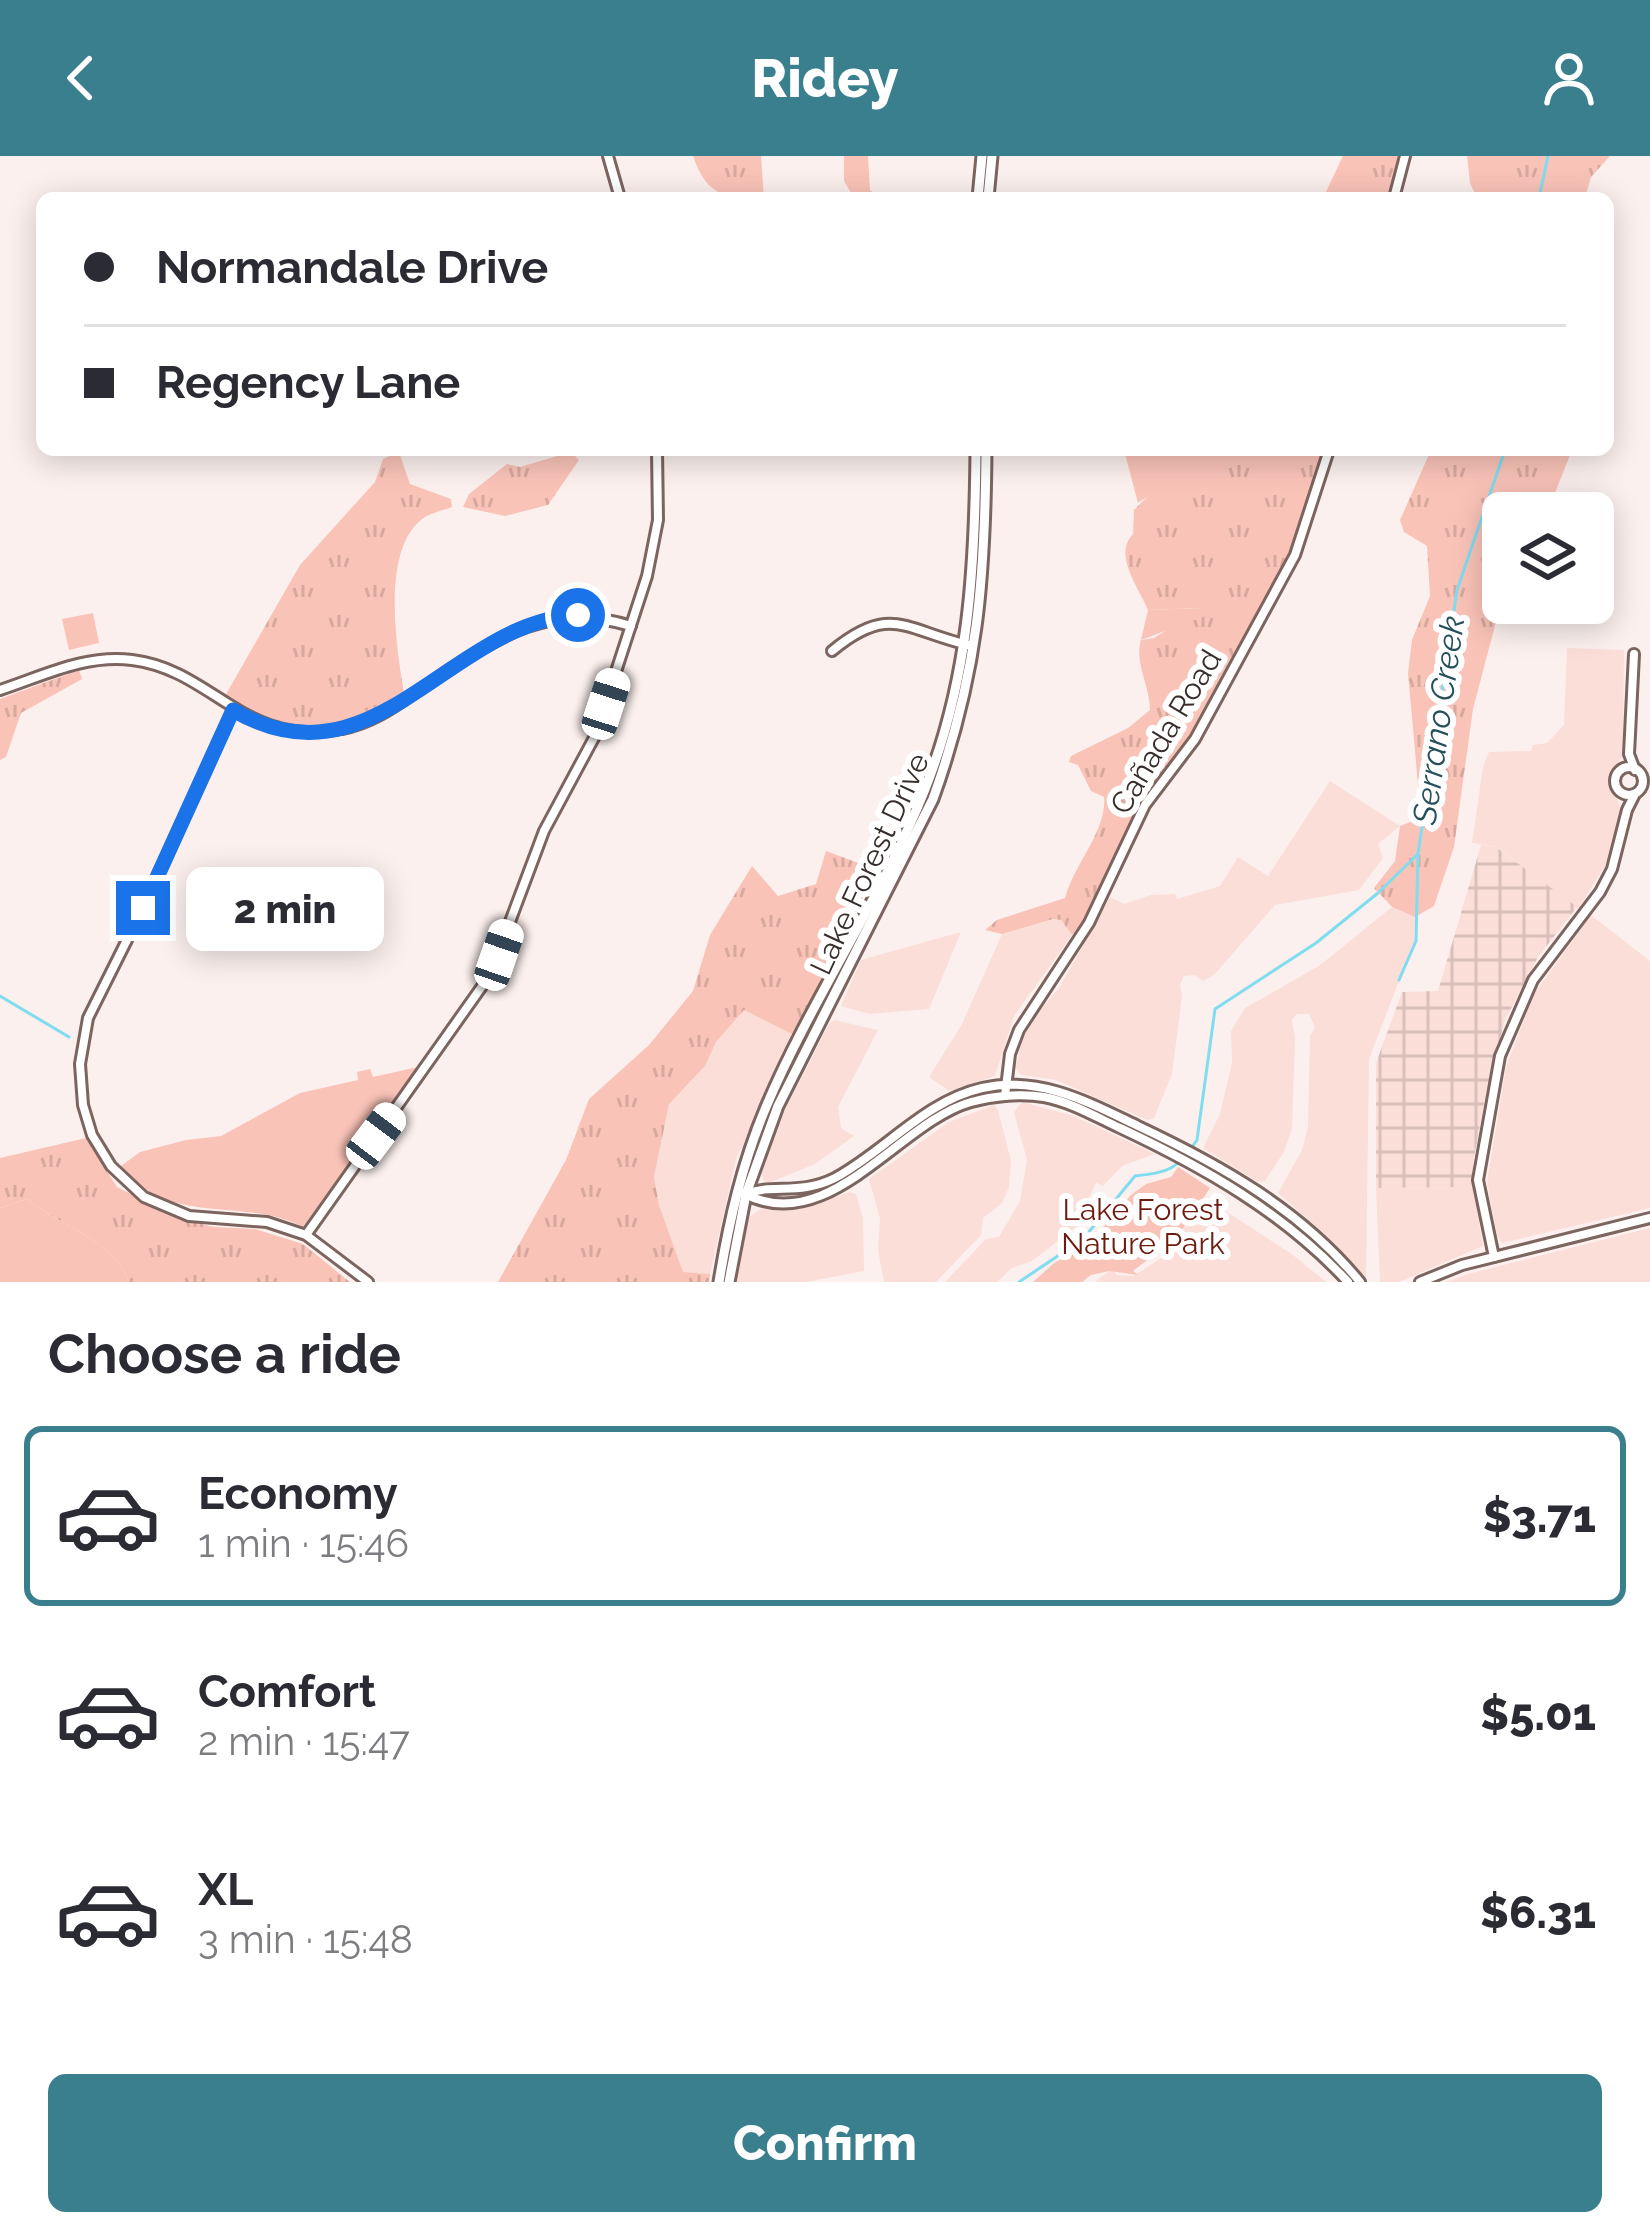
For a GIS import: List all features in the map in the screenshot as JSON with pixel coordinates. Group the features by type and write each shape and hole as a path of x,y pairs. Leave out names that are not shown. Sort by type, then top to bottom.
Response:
{"main road":[{"path":"979,192 982,156"},
{"path":"989,192 992,156"},
{"name":"Lake Forest Drive","path":"719,1282 769,1101 932,772 970,646 976,456"},
{"name":"Lake Forest Drive","path":"729,1282 741,1192 778,1106 933,800 951,747 984,576 986,456"},
{"path":"932,772 951,747 948,741 955,717 951,710"}],"street":[{"path":"608,156 618,192"},
{"path":"1396,192 1406,156"},
{"path":"306,1235 490,975 544,831 595,736 631,626 656,535 657,456"},
{"name":"Cañada Road","path":"1005,1096 1010,1054 1027,1016 1078,943 1145,805 1195,739 1294,555 1327,456"},
{"path":"0,690 87,661 126,659 175,673 256,722 287,730 345,729 394,707 503,638 537,622 578,615 631,626"},
{"path":"832,651 861,628 887,622 970,646"},
{"path":"1627,810 1615,781 1629,754 1634,654"},
{"path":"233,710 94,1003 82,1043 80,1084 92,1135 116,1172 144,1197 189,1216 267,1222 306,1235 368,1282"},
{"path":"1629,754 1642,782"},
{"path":"1622,770 1642,782"},
{"path":"1621,793 1642,782"},
{"path":"1494,1257 1478,1180 1500,1056 1535,977 1600,892 1620,846 1627,810 1642,782"},
{"path":"741,1192 817,1186 848,1170 945,1102 1004,1084 1068,1093 1181,1151 1302,1238 1348,1282"},
{"path":"741,1192 767,1202 820,1196 959,1106 1005,1096 1036,1096 1203,1156 1286,1211 1360,1282"},
{"path":"1420,1282 1494,1257 1650,1218"}],"shaded area":[{"path":"1567,648 1624,650 1623,755 1612,776 1621,810 1606,864 1578,909 1497,847 1472,843 1489,752 1531,751 1533,745 1547,743 1564,725"},
{"path":"1330,781 1400,826 1378,844 1383,858 1359,890 1275,905 1214,975 1203,981 1184,976 1172,1074 1154,1118 1147,1120 1056,1080 1021,1075 1015,1067 1023,1039 1059,988 1110,897 1124,904 1151,895 1175,894 1177,899 1220,886 1238,857 1268,876"},
{"path":"1481,845 1496,847 1577,907 1538,957 1505,1020 1486,1092 1473,1187 1376,1188 1376,1063 1402,992 1438,991"},
{"path":"1392,907 1415,917 1414,942 1369,1059 1366,1278 1278,1193 1302,1150 1308,1126 1310,1036 1315,1027 1309,1014 1297,1014 1292,1020 1292,1129 1265,1181 1258,1182 1203,1148 1220,1114 1232,1063 1231,1031 1245,1008 1319,966"},
{"path":"1591,915 1650,961 1650,1208 1502,1243 1487,1182 1506,1067 1534,994"},
{"path":"1061,920 1072,935 1014,1016 995,1076 949,1091 929,1077 961,1026 1002,934"},
{"path":"961,932 929,1009 869,1014 841,1006 861,960"},
{"path":"744,1010 794,1035 736,1159 710,1274 683,1273 654,1177 669,1103 705,1066 716,1042"},
{"path":"834,1020 878,1030 838,1107 841,1128 854,1136 815,1164 766,1184 760,1172 781,1118"},
{"path":"1022,1102 1074,1116 1155,1154 1122,1166 1103,1186 1096,1182 1077,1226 1032,1261 1012,1268 997,1282 945,1282 986,1239 999,1237 1020,1201 1027,1160 1014,1112"},
{"path":"994,1105 1011,1161 1002,1203 983,1218 981,1235 936,1282 884,1282 878,1250 880,1218 869,1179 949,1122"},
{"path":"1473,1187 1483,1246 1399,1282 1380,1282 1376,1188"},
{"path":"856,1194 863,1218 864,1271 806,1282 736,1282 749,1217 761,1209 803,1208"},
{"path":"1207,1199 1326,1282 1095,1282 1112,1269 1117,1275 1133,1276 1160,1259"},
{"path":"1650,1228 1650,1282 1445,1282 1468,1274"}],"green space":[{"path":"693,156 761,156 764,192 719,192 698,170"},
{"path":"844,156 868,156 872,192 850,192 844,181"},
{"path":"1343,156 1401,156 1391,192 1326,192"},
{"path":"1467,156 1610,156 1591,177 1587,192 1474,192"},
{"path":"400,456 410,484 451,499 452,507 425,517 410,532 401,552 395,603 405,700 335,728 291,731 270,725 225,696 300,565 375,482 383,459"},
{"path":"557,456 579,460 548,505 505,516 463,507 469,494 507,464 520,467"},
{"path":"1126,456 1173,456 1193,466 1194,473 1182,486 1138,503"},
{"path":"1169,456 1324,456 1293,550 1185,747 1146,795 1083,925 1072,935 1061,920 1053,919 1002,934 985,930 997,920 1065,898 1104,810 1104,797 1091,791 1078,765 1069,762 1071,756 1128,728 1150,710 1139,658 1141,640 1154,638 1202,608 1148,610 1126,561 1134,510 1173,459"},
{"path":"1428,456 1570,456 1555,492 1482,492 1482,624 1495,624 1473,709 1454,847 1434,906 1415,917 1392,907 1374,888 1395,861 1400,826 1421,818 1408,673 1412,640 1430,596 1427,546 1404,532 1400,520"},
{"path":"1202,608 1207,615 1141,640 1148,610"},
{"path":"93,613 99,643 69,650 62,619"},
{"path":"79,670 82,679 21,713 6,757 0,760 0,699"},
{"path":"826,851 861,864 872,879 794,1035 744,1010 716,1042 705,1066 669,1104 654,1177 659,1205 683,1272 710,1274 709,1282 498,1282 566,1160 589,1099 649,1045 693,991 710,935 752,866 778,896 816,884"},
{"path":"418,1067 303,1227 280,1218 160,1197 139,1185 121,1166 140,1152 221,1136 300,1093 358,1080 357,1072 370,1069 373,1077"},
{"path":"86,1138 117,1187 181,1219 255,1229 303,1244 350,1282 129,1282 99,1244 27,1199 0,1208 0,1158"},
{"name":"Lake Forest Nature Park","path":"1178,1167 1210,1188 1178,1236 1133,1271 1138,1275 1109,1271 1082,1282 1033,1282 1091,1241 1131,1195 1146,1184 1171,1177"},
{"path":"27,1199 99,1244 129,1282 0,1282 0,1208"}],"waterway":[{"name":"Serrano Creek","path":"1540,192 1548,156"},
{"name":"Serrano Creek","path":"1019,1282 1083,1239 1135,1176 1171,1168 1197,1140 1215,1009 1316,943 1418,854 1457,590 1503,456"},
{"name":"Serrano Creek","path":"1399,980 1416,941 1418,854"},
{"path":"0,996 69,1037"}],"route":[{"path":"143,908 233,710 287,730 349,728 394,707 524,627 578,615"}]}
